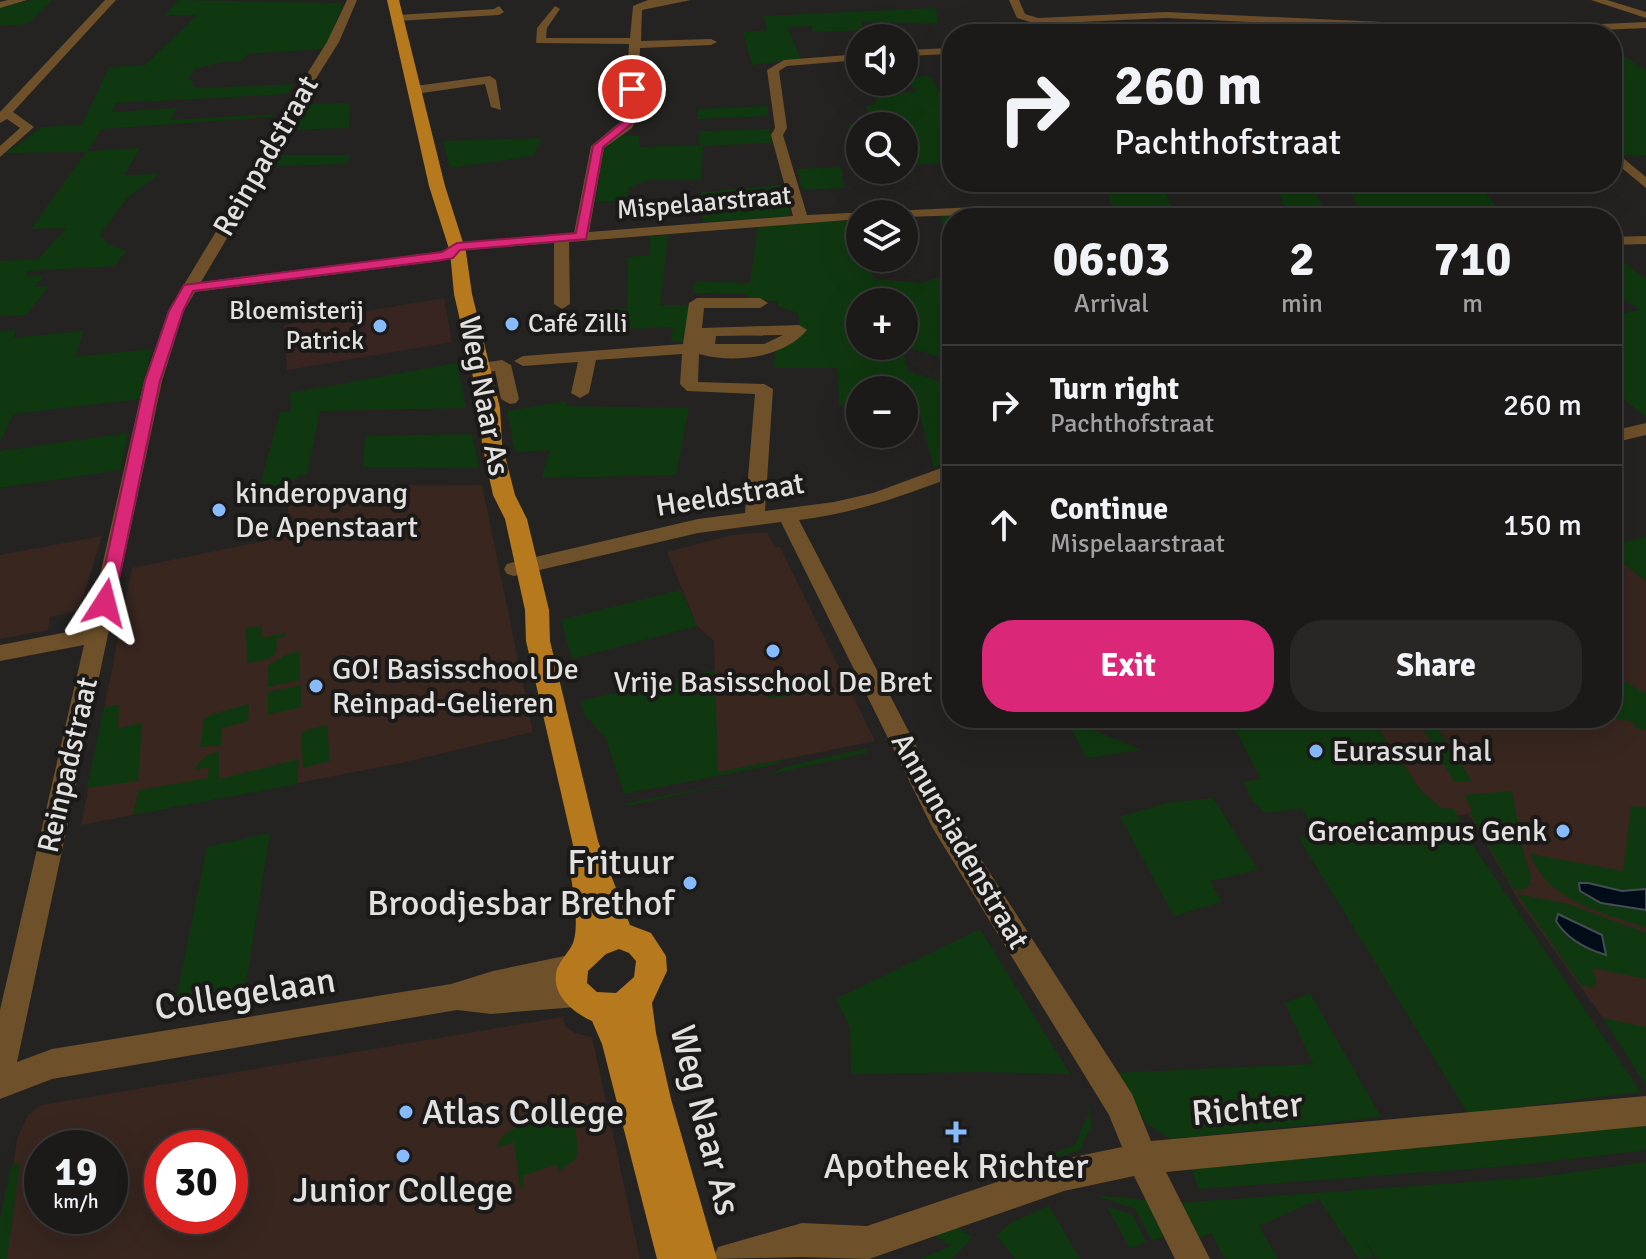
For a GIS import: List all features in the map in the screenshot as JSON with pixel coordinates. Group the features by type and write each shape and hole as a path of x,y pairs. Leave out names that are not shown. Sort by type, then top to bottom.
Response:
{"main road":[{"name":"Weg Naar As","path":"393,0 444,211 443,234 453,251 454,279 463,294 481,368 505,499 516,519 523,614 538,641 584,841 619,935 642,944 651,956 653,972 647,987 636,1000 620,1008 585,979"},
{"name":"Weg Naar As","path":"584,841 584,880 590,923 585,979 618,1042 675,1259"},
{"path":"585,979 603,938 619,935"},
{"name":"Weg Naar As","path":"636,1000 639,1035 662,1136 682,1193 699,1259"}],"street":[{"path":"0,5 22,0"},
{"path":"0,153 23,132 13,132 2,119 111,0"},
{"name":"Reinpadstraat","path":"6,1063 96,634 105,606 153,381 176,311 279,139 277,131 333,42 352,0"},
{"path":"581,237 598,146 627,125 631,118 637,8 652,2 686,0"},
{"path":"1014,0 1021,16 1037,21 1166,15 1360,24"},
{"path":"1596,0 1646,15"},
{"path":"397,18 499,12 499,9"},
{"path":"555,9 542,28 540,41 711,41"},
{"path":"1622,26 1646,25"},
{"path":"918,52 942,51"},
{"path":"801,219 777,135 781,128 773,70 784,63 846,58"},
{"path":"415,90 490,80 497,107"},
{"path":"1622,162 1646,184"},
{"path":"918,212 942,212"},
{"name":"Mispelaarstraat","path":"189,288 561,238 846,216"},
{"path":"561,238 562,304"},
{"path":"1622,241 1646,240"},
{"path":"755,519 764,389 693,387 689,384 700,342 697,303 760,303"},
{"path":"523,361 588,357 791,332"},
{"path":"700,342 770,349"},
{"path":"580,393 588,357"},
{"path":"481,368 502,365 510,399"},
{"path":"1622,435 1646,429"},
{"name":"Heeldstraat","path":"520,568 698,526 788,517 879,498 942,474"},
{"name":"Annunciadenstraat","path":"788,517 941,819 1121,1105 1142,1158 1193,1259"},
{"path":"0,653 96,634"},
{"name":"Collegelaan","path":"6,1063 52,1064 451,998 491,1000 585,979"},
{"name":"Richter","path":"730,1259 802,1240 858,1251 1064,1175 1142,1158 1646,1111"}],"shaded area":[{"path":"444,298 452,342 287,370 284,325"},
{"name":"GO! Basisschool De Reinpad-Gelieren","path":"482,485 533,732 401,763 81,825 132,568 289,536 287,486"},
{"name":"Vrije Basisschool De Bret","path":"767,532 775,547 780,547 875,741 717,773 714,641 697,626 667,552 732,535"},
{"path":"102,536 79,610 50,617 48,630 0,639 0,555"},
{"name":"Groeicampus Genk","path":"1622,562 1646,581 1646,1078 1519,901 1469,814 1450,816 1422,792 1378,728 1622,728"},
{"name":"Atlas College","path":"563,1017 565,1026 575,1033 592,1037 640,1259 0,1259 17,1139 28,1115 41,1105"}],"green space":[{"path":"32,0 52,0 27,24 0,26 0,7"},
{"path":"178,0 343,3 329,42 321,49 248,54 240,62 222,62 194,69 188,79 192,80 193,87 201,88 294,84 288,94 116,103 112,112 177,108 170,120 275,114 273,117 101,129 88,151 140,148 124,175 159,174 127,198 100,235 108,244 126,251 115,266 28,271 25,276 45,276 34,287 49,286 26,315 0,316 0,261 38,259 66,228 31,229 86,152 6,153 42,127 82,125 109,67 145,65 197,15 165,15"},
{"path":"936,8 938,23 862,22 846,24 846,31 813,32 811,26 787,27 801,59 752,65 743,32 767,30 764,16"},
{"path":"1622,55 1646,70 1646,155 1622,155"},
{"path":"918,76 929,76 942,90 942,163 918,164 918,112 868,112 866,105 877,104 874,96 918,96"},
{"path":"350,103 349,128 290,130 304,104"},
{"path":"768,106 768,116 697,119 698,109"},
{"path":"770,129 772,143 703,146 701,180 649,180 629,187 627,201 596,201 603,148 619,136 639,136 640,147 703,145 698,143 700,131"},
{"path":"542,138 533,156 450,168 443,141"},
{"path":"280,155 350,155 346,164 275,166"},
{"path":"841,167 844,188 802,190 797,169"},
{"path":"784,185 790,213 787,216 702,222 701,192"},
{"path":"1107,192 1165,192 1172,208 1113,208"},
{"path":"1278,192 1314,192 1324,208 1286,208"},
{"path":"1350,192 1484,192 1497,208 1359,208"},
{"path":"846,220 846,272 872,272 873,279 922,283 942,276 942,357 918,350 918,288 846,288 846,360 905,360 908,371 942,382 942,464 934,468 918,407 918,376 846,376 846,405 839,405 838,368 774,368 775,348 800,330 798,313 778,306 777,301 748,300 748,294 693,293 695,281 750,283 758,227"},
{"path":"668,235 660,305 690,305 687,342 671,342 673,327 584,331 589,310 627,308 628,257 650,255 650,236"},
{"path":"1622,261 1646,279 1646,417 1622,398 1622,313 1640,310 1622,298"},
{"path":"17,330 12,338 84,331 75,357 152,349 139,399 13,414 0,442 0,331"},
{"path":"457,363 466,408 320,411 307,474 300,475 287,486 260,486 280,412 291,411 290,393"},
{"path":"566,401 566,406 689,408 676,475 542,478 550,450 515,452 507,411"},
{"path":"128,433 120,470 0,488 0,451"},
{"path":"472,434 479,468 363,467 365,436"},
{"path":"1646,536 1646,581 1622,562 1622,543"},
{"path":"681,590 697,626 572,659 561,620"},
{"path":"262,626 262,638 286,633 286,636 277,638 276,653 266,660 247,663 246,628"},
{"path":"299,651 300,680 268,687 268,666"},
{"path":"715,670 718,772 790,758 769,766 624,794 606,738 584,714 581,701"},
{"path":"813,678 817,692 768,699 779,680"},
{"path":"1622,682 1646,694 1646,730 1636,728 1633,722 1622,720"},
{"path":"301,685 301,707 268,715 268,692"},
{"path":"249,704 248,721 222,728 221,745 200,747 204,719"},
{"path":"119,705 118,728 142,723 138,781 87,788 104,707"},
{"path":"327,725 330,761 303,768 301,732"},
{"path":"1071,728 1089,728 1141,750 1086,758"},
{"path":"1235,728 1378,728 1422,792 1441,808 1454,809 1476,850 1641,1092 1468,1113 1303,845 1300,838 1317,834 1302,808 1266,813 1253,802 1243,782 1261,779"},
{"path":"1423,728 1438,728 1472,781 1454,782"},
{"path":"868,748 866,753 770,774 784,767"},
{"path":"219,752 219,779 299,759 297,784 133,815 139,790 208,778 209,767 194,770 204,758"},
{"path":"753,778 628,806 627,803"},
{"path":"1512,791 1531,876 1530,885 1514,890 1470,813 1472,810 1464,795"},
{"path":"1213,798 1258,870 1210,881 1221,902 1174,916 1120,817 1167,803"},
{"path":"1631,806 1646,807 1646,889 1622,891 1588,883 1634,910 1646,910 1646,928 1595,910 1563,894 1538,870 1530,854 1623,871"},
{"path":"270,833 244,996 174,1009 207,847"},
{"path":"1517,894 1568,904 1646,933 1646,979 1593,968 1597,985 1593,984 1593,988 1581,985"},
{"path":"980,929 1070,1074 851,1074 850,1027 836,999"},
{"path":"1310,993 1381,1117 1171,1139 1148,1125 1114,1073 1313,1064 1285,1003"},
{"path":"1603,1018 1646,1027 1646,1086 1641,1078"},
{"path":"1088,1103 1092,1126 1082,1149 1006,1175 1005,1170 1075,1145 1088,1114"},
{"path":"550,1116 562,1116 574,1123 578,1148 576,1159 558,1172 556,1164 523,1176 524,1186 520,1188 514,1142 497,1148 511,1130"},
{"path":"1646,1123 1646,1150 1520,1165 1199,1189 1191,1168"},
{"path":"1646,1162 1646,1259 1377,1259 1363,1237 1374,1257 1359,1259 1319,1199 1259,1226 1278,1259 1225,1259 1211,1233 1195,1240 1177,1203 1540,1177"},
{"path":"20,1163 7,1259 0,1259 0,1218 11,1166"},
{"path":"1095,1195 1148,1200 1168,1236 1152,1241 1135,1209"},
{"path":"1049,1206 1080,1259 1015,1259 996,1235 1011,1223"},
{"path":"1107,1207 1132,1214 1146,1242 1130,1249"},
{"path":"955,1226 972,1237 952,1259 920,1259 951,1246 931,1233"}],"water":[{"path":"1579,883 1622,891 1646,889 1646,910 1601,903 1580,891"},
{"path":"1558,914 1602,935 1606,955 1571,938 1556,921"}],"place":[{"name":"Café Zilli","path":"512,324"},
{"name":"Bloemisterij Patrick","path":"380,326"},
{"name":"kinderopvang De Apenstaart","path":"219,510"},
{"name":"Vrije Basisschool De Bret","path":"773,651"},
{"name":"GO! Basisschool De Reinpad-Gelieren","path":"316,686"},
{"name":"Eurassur hal","path":"1316,751"},
{"name":"Groeicampus Genk","path":"1563,831"},
{"name":"Frituur Broodjesbar Brethof","path":"690,883"},
{"name":"Atlas College","path":"406,1112"},
{"name":"Apotheek Richter","path":"956,1132"},
{"name":"Junior College","path":"403,1156"}],"route":[{"path":"105,603 142,421 176,311 189,288 442,256 457,247 581,237 598,146 630,121 632,89"}]}
